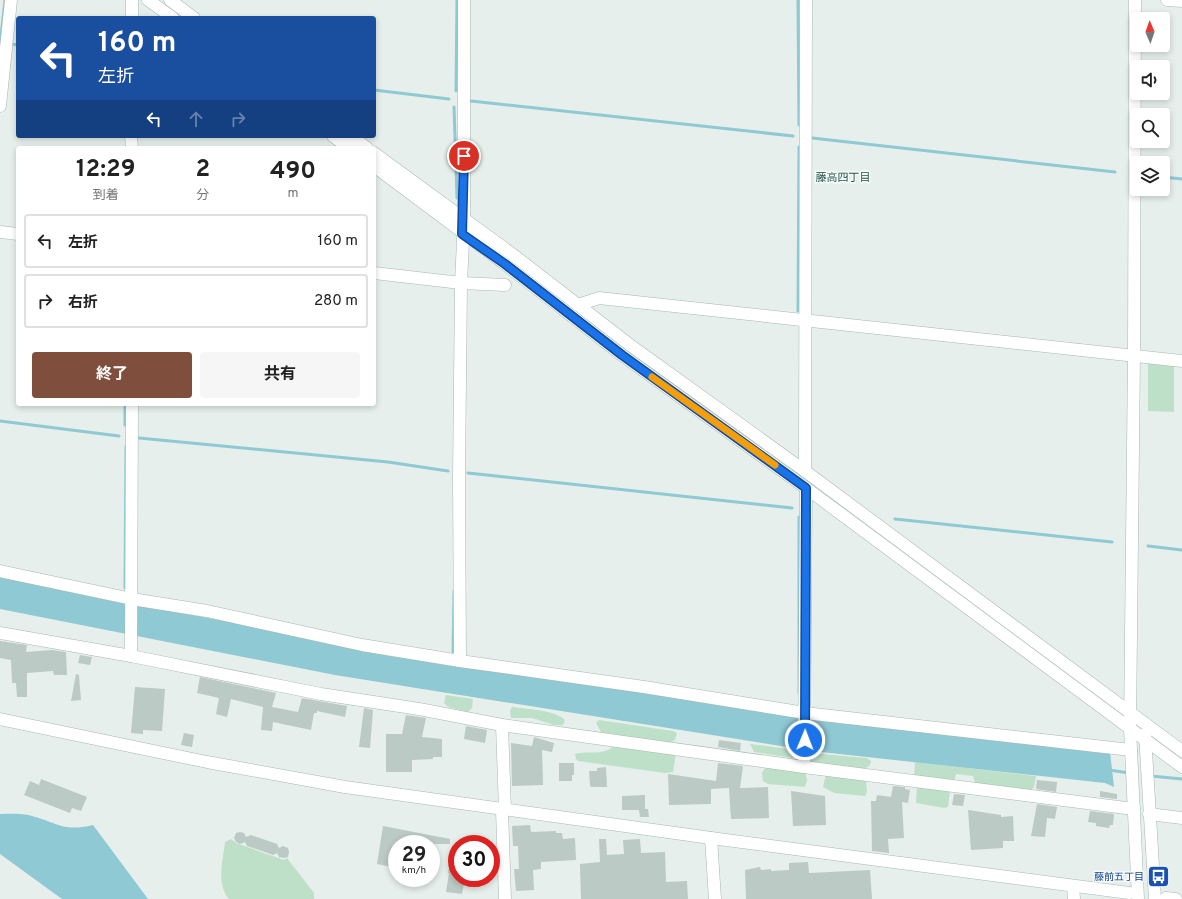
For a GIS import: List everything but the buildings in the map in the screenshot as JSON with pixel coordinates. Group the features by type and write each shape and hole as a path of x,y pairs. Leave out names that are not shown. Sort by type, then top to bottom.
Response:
{"street":[{"path":"0,106 11,0"},
{"path":"148,0 170,16"},
{"path":"170,0 191,16"},
{"path":"460,661 461,282 462,234 464,220 464,0"},
{"path":"805,471 807,320 806,0"},
{"path":"0,718 214,764 345,787 503,810 1073,886 1134,896 1134,809 1130,713 1134,355 1135,0"},
{"path":"1167,0 1182,1"},
{"path":"337,138 347,146"},
{"path":"355,138 365,146"},
{"path":"376,154 512,254 630,345 805,471 1182,751"},
{"path":"376,168 462,234 505,264 622,355 806,488 1130,728 1146,744 1181,766"},
{"path":"0,232 16,234"},
{"path":"376,273 505,285"},
{"path":"578,305 599,298 1182,361"},
{"path":"131,656 132,406"},
{"path":"804,767 806,488"},
{"path":"0,571 132,602 207,611 362,645 460,661 644,687 805,713 1131,750"},
{"path":"0,633 131,656 321,694 419,709 502,725 804,767 1134,809"},
{"path":"1145,723 1149,814 1166,899"},
{"path":"502,725 505,899"},
{"path":"1149,814 1182,818"},
{"path":"711,838 715,899"},
{"path":"1073,886 1074,899"}],"green space":[{"path":"1148,362 1174,365 1174,412 1148,411"},
{"path":"446,695 473,699 472,708 468,712 448,707 444,703"},
{"path":"512,707 548,712 565,720 563,725 554,725 532,718 511,718 510,711"},
{"path":"599,720 673,731 677,733 675,740 671,742 601,732 596,723"},
{"path":"616,744 676,753 673,772 665,773 578,761 576,759 575,754 602,752"},
{"path":"750,744 796,750 798,753 793,758 754,752"},
{"path":"810,753 867,758 871,761 870,765 865,769 814,765 810,760"},
{"path":"915,762 1036,776 1034,787 1030,791 975,783 973,776 956,774 954,781 914,777"},
{"path":"771,766 805,772 807,780 805,787 768,784 763,781 762,773 764,769"},
{"path":"826,775 866,780 867,792 865,796 834,793 823,787"},
{"path":"917,786 950,791 948,807 944,808 916,803"},
{"path":"231,839 236,843 284,860 287,858 314,893 314,899 229,899 225,893 221,879 221,872 225,842"}],"water":[{"path":"0,577 126,604 136,608 139,605 453,664 808,718 1110,752 1114,787 1105,783 812,751 335,675 0,609"},
{"path":"0,814 28,815 61,826 74,828 93,825 148,899 62,899 0,854"}],"waterway":[{"path":"0,45 5,0"},
{"path":"456,91 457,0"},
{"path":"798,0 799,125"},
{"path":"11,44 16,45"},
{"path":"376,90 449,99"},
{"path":"471,101 793,136"},
{"path":"454,107 457,198"},
{"path":"812,138 1115,172"},
{"path":"798,311 799,147"},
{"path":"1170,178 1182,179"},
{"path":"125,406 125,425"},
{"path":"0,421 119,436"},
{"path":"139,438 388,462 448,471"},
{"path":"125,588 126,447"},
{"path":"468,473 792,508"},
{"path":"799,517 799,693"},
{"path":"895,519 1112,542"},
{"path":"1148,546 1182,550"},
{"path":"453,652 454,591"},
{"path":"1109,770 1129,773"},
{"path":"1151,776 1182,779"}],"slow traffic":[{"path":"652,377 775,465"}],"place":[{"name":"藤前五丁目","path":"1159,876"}],"district":[{"name":"藤高四丁目","path":"843,177"}],"route":[{"path":"464,156 464,220 462,234 505,264 622,355 806,488 805,740"}]}
